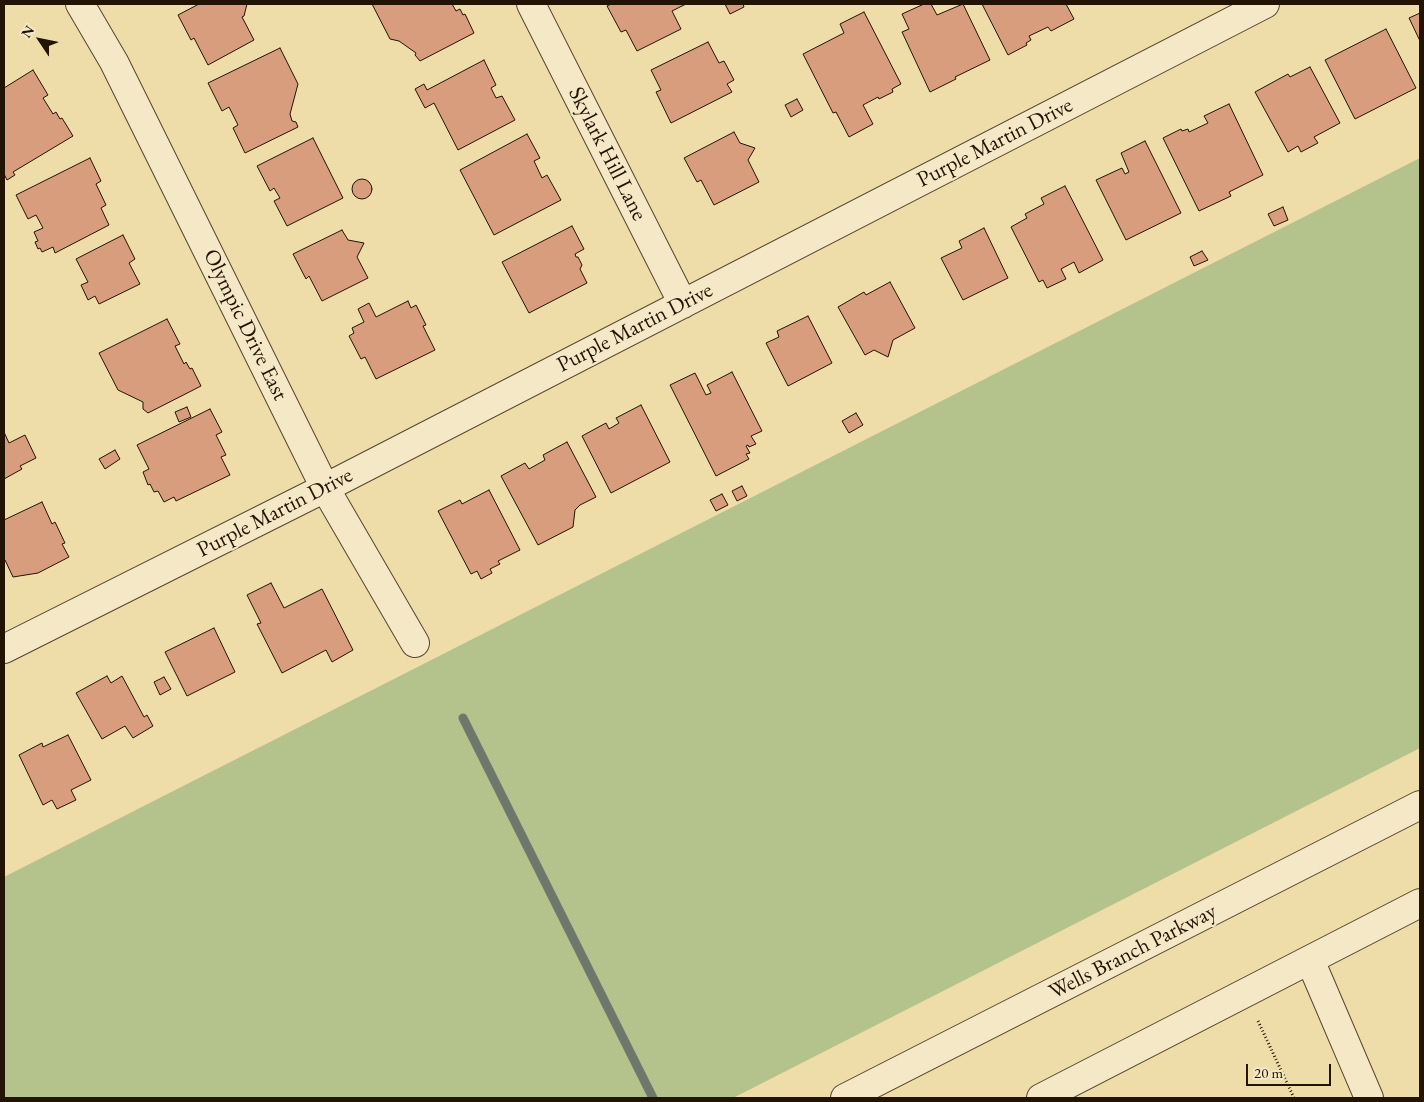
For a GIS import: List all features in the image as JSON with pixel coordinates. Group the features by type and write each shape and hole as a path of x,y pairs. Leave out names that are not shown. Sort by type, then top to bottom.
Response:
{"street":[{"name":"Olympic Drive East","path":"80,4 114,62 325,488 415,643"},
{"name":"Skylark Hill Lane","path":"531,4 683,304"},
{"name":"Purple Martin Drive","path":"4,649 325,488 1265,4"},
{"name":"Wells Branch Parkway","path":"845,1098 1420,805"},
{"path":"1041,1098 1420,903"},
{"path":"1310,960 1370,1098"}],"path":[{"path":"1258,1021 1294,1098"}],"green space":[{"path":"1420,158 1420,748 733,1098 4,1098 4,877"}],"building":[{"path":"199,4 247,4 244,16 242,17 254,40 208,65 194,38 191,40 178,15"},
{"path":"372,4 452,4 456,11 460,9 463,15 465,14 474,33 420,61 415,55 416,53 399,41 390,39"},
{"path":"611,4 686,4 672,11 681,29 637,51 626,30 621,32 607,6"},
{"path":"725,4 743,4 744,7 730,14"},
{"path":"924,4 931,4 937,15 963,4 990,60 930,92 902,32 909,29 902,14"},
{"path":"982,4 1066,4 1074,19 1051,31 1048,27 1029,36 1031,40 1026,43 1027,45 1008,55"},
{"path":"864,12 901,84 892,89 893,92 863,105 873,124 849,137 836,112 833,113 803,54 844,33 840,24"},
{"path":"1420,13 1420,41 1409,18"},
{"path":"1386,29 1416,88 1355,119 1325,60"},
{"path":"708,42 719,63 724,61 734,80 727,84 732,92 671,123 656,92 661,90 651,70"},
{"path":"280,48 298,84 290,114 292,121 296,122 298,127 245,153 233,128 238,125 229,107 222,111 208,83"},
{"path":"484,60 496,85 491,88 496,98 502,96 515,120 458,150 434,103 425,108 415,89 424,84 427,90"},
{"path":"1310,67 1340,123 1314,137 1318,143 1301,152 1298,146 1288,152 1255,92 1288,74 1290,77"},
{"path":"33,70 48,95 43,98 53,114 56,112 60,119 62,118 73,136 13,172 15,175 7,180 4,174 4,88"},
{"path":"797,99 803,110 791,117 785,105"},
{"path":"1229,104 1263,175 1229,192 1231,196 1199,211 1163,138 1181,129 1182,131 1188,129 1189,132 1208,123 1204,116"},
{"path":"734,132 740,143 755,148 748,160 759,182 714,205 701,180 697,182 684,158"},
{"path":"527,134 540,158 534,161 542,178 547,175 561,200 494,235 460,170"},
{"path":"313,138 343,198 287,226 274,201 280,198 274,188 270,191 257,166"},
{"path":"1145,141 1181,213 1126,240 1096,180 1122,168 1125,174 1129,172 1121,153"},
{"path":"90,158 101,181 96,184 106,205 101,208 109,225 55,253 53,247 42,252 40,248 38,249 35,242 38,241 34,232 43,228 36,215 28,219 16,195"},
{"path":"362,179 369,182 372,189 369,196 362,199 355,196 352,189 355,182"},
{"path":"1065,186 1103,260 1079,273 1074,262 1061,269 1066,279 1047,288 1043,280 1039,282 1011,227 1027,218 1025,214 1044,204 1041,198"},
{"path":"1283,207 1288,220 1274,226 1268,214"},
{"path":"572,226 584,249 575,254 582,265 580,269 587,283 529,313 502,262"},
{"path":"984,228 1008,278 963,300 941,258 962,248 959,241"},
{"path":"342,230 348,240 364,243 357,257 368,278 322,301 309,276 306,279 293,254"},
{"path":"123,235 135,259 129,263 140,284 99,304 95,296 88,300 81,285 88,282 76,259"},
{"path":"1202,251 1208,260 1194,266 1190,257"},
{"path":"890,282 915,328 893,340 888,357 874,350 865,355 838,307 864,292 866,295"},
{"path":"408,301 411,308 416,305 426,325 423,326 435,350 376,379 365,357 361,359 349,336 354,333 352,328 364,322 358,309 369,303 376,317"},
{"path":"808,316 832,363 788,386 766,343 779,337 777,331"},
{"path":"167,319 180,344 175,346 184,364 186,362 190,369 192,368 201,386 148,413 143,409 143,402 118,390 99,353"},
{"path":"732,372 762,431 751,436 756,444 749,447 748,445 746,446 750,453 746,454 749,459 716,476 670,385 695,373 706,395 711,393 707,385"},
{"path":"641,405 670,462 611,493 582,436 606,423 609,429 619,423 616,418"},
{"path":"187,407 191,417 179,422 175,412"},
{"path":"210,409 222,432 216,435 226,455 221,457 230,475 176,501 174,497 164,502 158,491 154,492 150,484 148,485 143,472 149,469 137,445"},
{"path":"856,413 863,425 849,433 842,421"},
{"path":"4,432 9,443 25,435 36,458 20,466 22,469 4,479"},
{"path":"567,442 596,497 580,505 575,510 573,527 538,545 501,476 525,463 529,469 545,460 543,455"},
{"path":"115,450 120,459 105,469 99,459"},
{"path":"742,486 747,496 737,501 732,491"},
{"path":"489,490 520,550 498,561 500,564 490,569 492,573 481,579 477,571 471,574 438,511 460,500 462,504"},
{"path":"722,494 728,505 716,511 710,500"},
{"path":"42,502 52,524 55,522 65,543 62,544 69,557 38,573 13,577 4,561 4,520"},
{"path":"271,583 284,608 322,589 353,650 332,662 326,650 282,673 257,624 261,623 247,595"},
{"path":"214,628 235,672 187,696 165,652"},
{"path":"107,676 111,683 122,676 144,717 147,715 153,726 133,738 125,726 102,739 76,693"},
{"path":"164,677 171,689 160,695 154,682"},
{"path":"68,735 91,780 71,790 76,800 57,809 52,800 43,805 19,755 42,743 43,747"}],"waterway":[{"path":"463,718 653,1098"}]}
